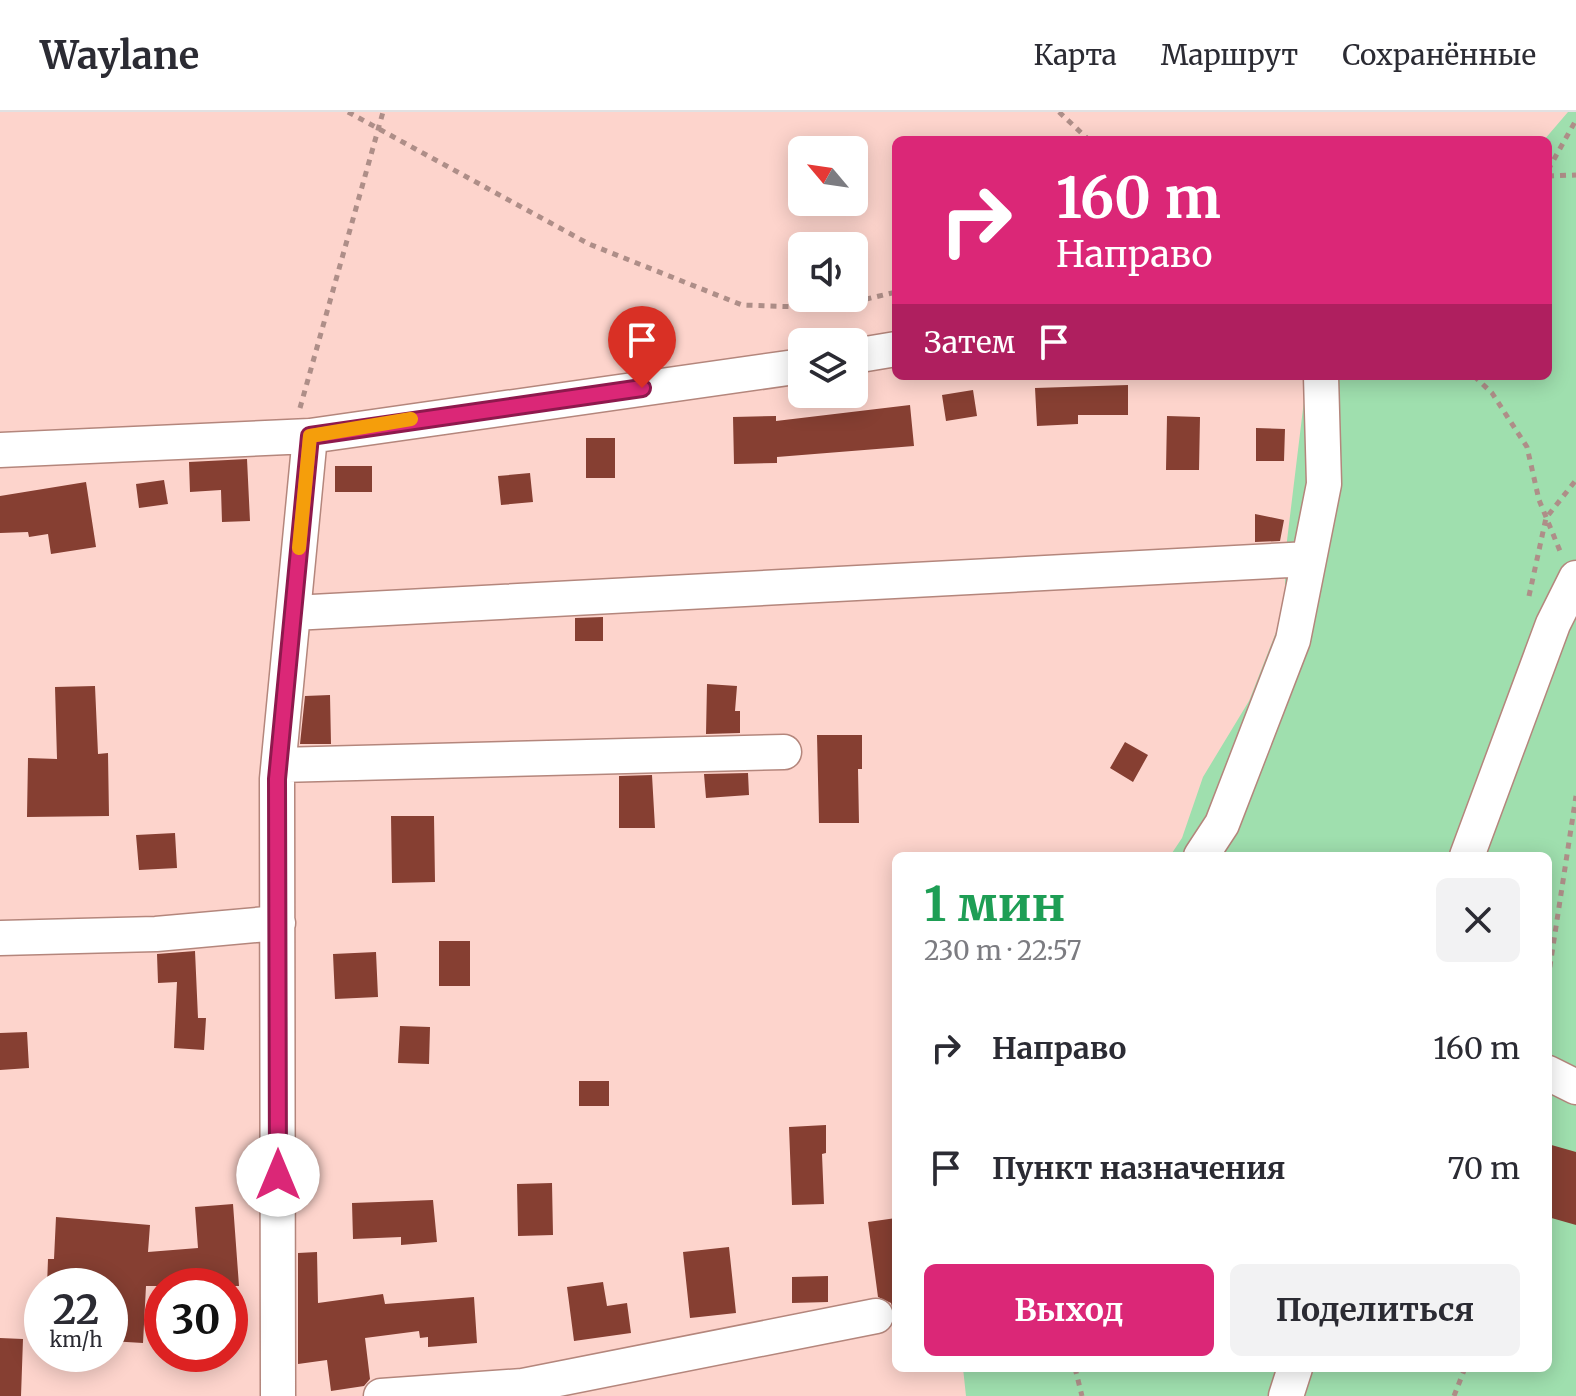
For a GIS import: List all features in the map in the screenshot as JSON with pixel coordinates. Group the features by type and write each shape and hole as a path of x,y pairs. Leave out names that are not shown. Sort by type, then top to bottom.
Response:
{"street":[{"path":"868,354 892,350"},
{"path":"0,450 294,436 788,368"},
{"path":"1204,852 1222,824 1293,640 1324,484 1321,380"},
{"path":"278,1396 279,765 293,613 294,436"},
{"path":"293,613 1309,559"},
{"path":"1468,852 1553,624 1575,580"},
{"path":"279,765 784,752"},
{"path":"0,938 156,934 278,923"},
{"path":"1552,1075 1576,1087"},
{"path":"381,1396 523,1386 876,1316"},
{"path":"1286,1396 1294,1372"}],"path":[{"path":"348,112 589,244 742,305 829,308 892,293"},
{"path":"294,436 383,112"},
{"path":"1059,112 1085,136"},
{"path":"1552,165 1576,120"},
{"path":"1552,173 1576,175"},
{"path":"1478,380 1492,393 1527,447 1539,500 1575,580"},
{"path":"1552,953 1576,796"},
{"path":"1076,1372 1082,1396"},
{"path":"1454,1396 1463,1372"}],"green space":[{"path":"1568,112 1576,112 1576,1396 966,1396 963,1372 1552,1372 1552,852 1173,852 1182,838 1203,777 1249,701 1278,627 1285,590 1285,557 1307,380 1552,380 1552,136 1547,136"}],"building":[{"path":"1128,385 1128,415 1078,415 1078,424 1037,426 1035,388"},
{"path":"973,390 977,416 946,421 942,395"},
{"path":"910,405 914,446 777,457 777,463 734,464 733,417 776,416 776,421"},
{"path":"1167,416 1200,417 1199,470 1166,470"},
{"path":"1256,428 1285,429 1284,461 1256,461"},
{"path":"586,438 615,438 615,478 586,478"},
{"path":"247,459 250,521 222,522 221,490 190,492 189,462"},
{"path":"335,466 372,466 372,492 335,492"},
{"path":"530,473 533,502 501,505 498,476"},
{"path":"164,480 168,504 139,508 136,484"},
{"path":"86,482 96,547 51,554 48,534 29,537 28,532 0,533 0,496"},
{"path":"1255,514 1284,520 1280,541 1255,542"},
{"path":"603,617 603,641 575,641 575,618"},
{"path":"707,684 737,686 735,711 740,711 740,733 706,734"},
{"path":"95,686 98,754 108,753 109,816 27,817 28,758 57,759 55,687"},
{"path":"330,695 331,744 300,744 305,696"},
{"path":"817,735 862,735 862,769 858,769 859,823 819,823"},
{"path":"1125,742 1148,755 1133,782 1110,768"},
{"path":"748,773 749,795 706,798 704,774"},
{"path":"652,775 655,828 619,828 619,776"},
{"path":"391,816 434,816 435,882 392,883"},
{"path":"175,833 177,868 139,870 136,835"},
{"path":"439,941 470,941 470,986 439,986"},
{"path":"195,951 198,1018 206,1018 204,1050 174,1048 177,982 158,983 157,954"},
{"path":"376,952 378,997 335,999 333,954"},
{"path":"400,1026 430,1027 429,1064 398,1063"},
{"path":"27,1032 29,1068 0,1070 0,1033"},
{"path":"579,1081 609,1081 609,1106 579,1106"},
{"path":"826,1125 826,1153 822,1154 824,1204 792,1205 789,1127"},
{"path":"1552,1145 1576,1152 1576,1225 1552,1218"},
{"path":"552,1183 553,1235 518,1236 517,1184"},
{"path":"433,1200 437,1242 401,1245 401,1237 353,1239 352,1203"},
{"path":"233,1204 238,1268 144,1268 143,1343 128,1342 128,1268 48,1268 48,1259 54,1259 56,1217 150,1225 148,1252 198,1248 195,1207"},
{"path":"892,1219 892,1307 891,1303 878,1297 868,1222"},
{"path":"729,1247 736,1313 690,1318 683,1252"},
{"path":"317,1252 318,1303 383,1294 385,1304 474,1297 477,1343 428,1347 428,1337 420,1338 419,1331 365,1338 370,1379 364,1386 331,1391 327,1360 298,1364 298,1253"},
{"path":"828,1276 828,1302 792,1303 792,1277"},
{"path":"603,1282 607,1306 627,1303 631,1333 574,1341 567,1287"},
{"path":"0,1338 23,1339 21,1396 0,1396"}],"slow traffic":[{"path":"299,548 310,436 411,419"}],"route":[{"path":"278,1175 277,779 310,436 642,388"}]}
